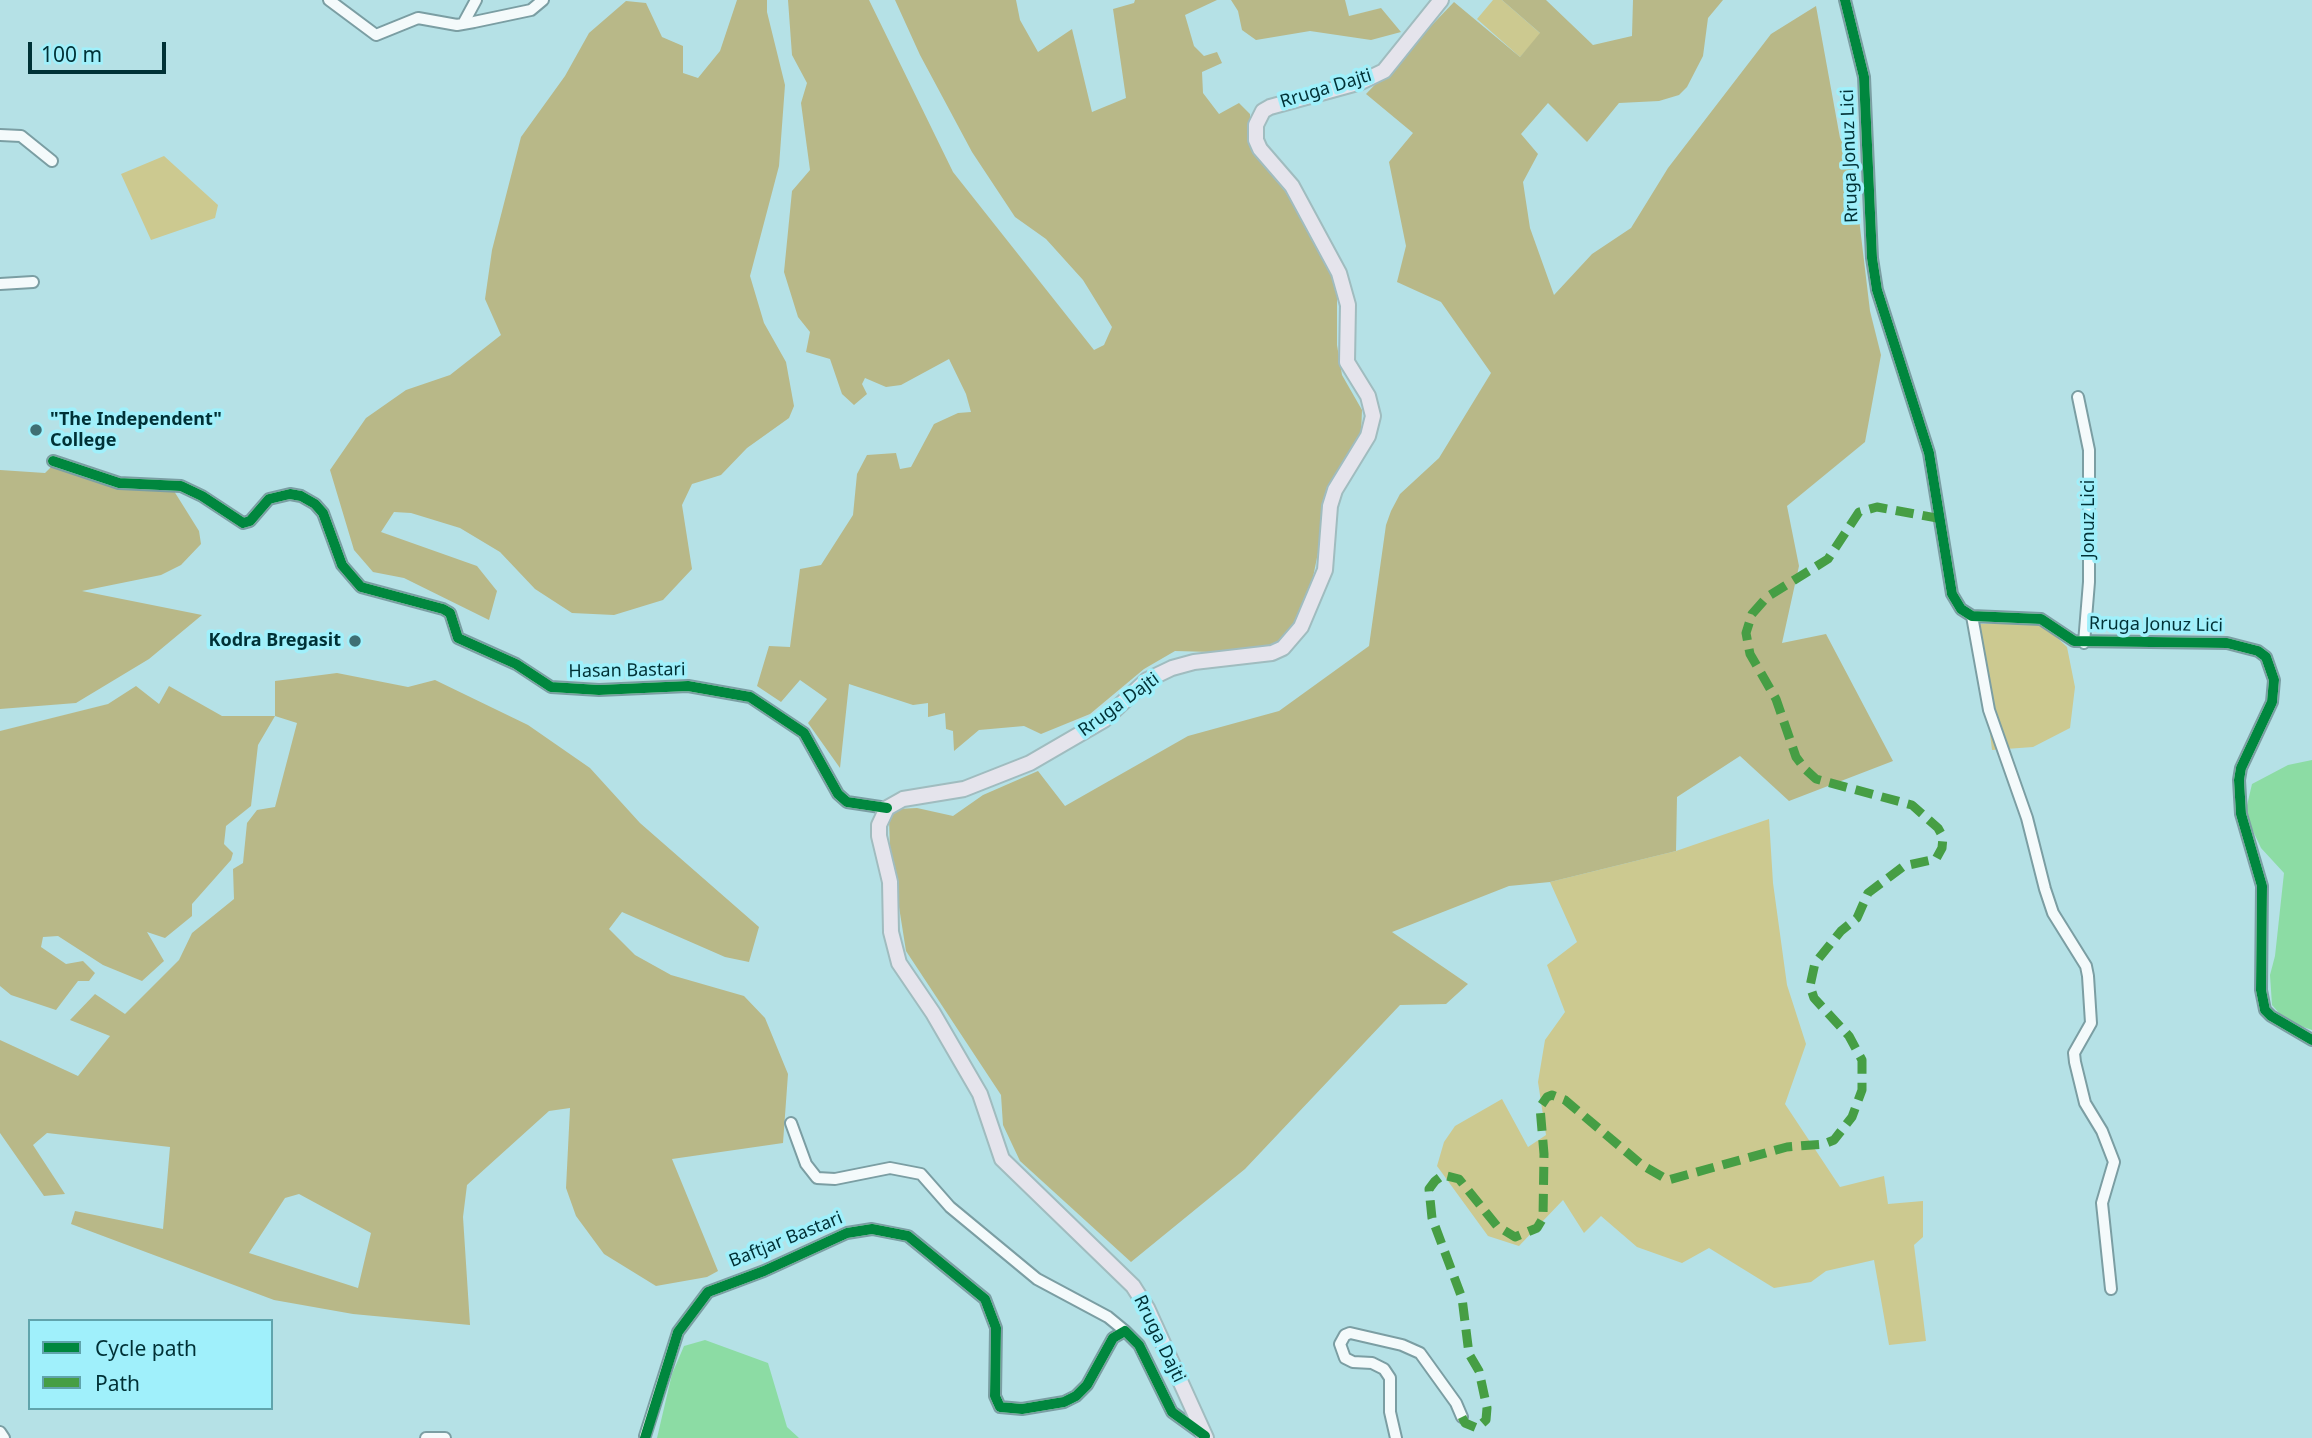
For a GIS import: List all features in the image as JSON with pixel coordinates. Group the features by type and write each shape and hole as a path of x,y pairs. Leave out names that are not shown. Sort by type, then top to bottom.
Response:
{"main road":[{"name":"Rruga Dajti","path":"1206,1437 1147,1308 1133,1286 1002,1159 980,1094 933,1013 899,962 891,932 890,882 879,825 887,808 903,799 964,789 1030,763 1104,720 1147,680 1194,662 1272,653 1283,648 1301,627 1325,570 1330,506 1335,490 1368,436 1373,416 1368,396 1347,362 1348,305 1339,273 1292,186 1260,149 1256,140 1256,125 1263,111 1269,107 1361,82 1384,71 1441,0"}],"street":[{"path":"329,0 376,35 418,18 463,24 531,10 543,0"},
{"path":"463,24 476,0"},
{"name":"Rruga Jonuz Lici","path":"1845,0 1864,77 1872,258 1877,290 1929,453 1952,594 1961,609 1972,616 2041,619 2074,641 2227,643 2258,650 2266,657 2274,680 2272,702 2241,768 2239,780 2241,814 2262,886 2261,990 2265,1010 2271,1016 2312,1040"},
{"path":"0,135 21,136 52,161"},
{"path":"0,284 33,282"},
{"name":"Jonuz Lici","path":"2078,397 2089,450 2089,582 2084,643"},
{"name":"Hasan Bastari","path":"53,461 119,483 181,486 243,523 250,521 273,497 301,496 316,504 323,513 342,565 361,587 438,606 450,613 458,638 516,664 551,687 599,690 688,686 750,697 804,733 838,794 847,802 887,808"},
{"path":"1972,616 1989,709 2027,818 2045,889 2053,913 2086,966 2091,1023 2074,1053 2085,1103 2102,1131 2114,1162 2102,1203 2111,1289"},
{"path":"791,1123 806,1164 817,1178 835,1179 890,1168 921,1174 950,1207 1037,1279 1108,1317 1125,1331 1139,1345 1172,1412 1180,1421 1206,1437"},
{"name":"Baftjar Bastari","path":"643,1437 678,1332 708,1292 860,1230 885,1230 908,1236 985,1299 996,1328 995,1396 1000,1407 1022,1409 1064,1402 1076,1396 1087,1385 1113,1338 1125,1331"},
{"path":"1396,1438 1390,1412 1390,1378 1384,1369 1372,1363 1353,1362 1345,1358 1340,1343 1345,1335 1402,1345 1420,1353 1456,1403 1462,1417"},
{"path":"0,1432 4,1438"},
{"path":"426,1438 445,1438"}],"shaded area":[{"path":"737,0 767,0 767,12 785,85 779,166 750,276 764,323 786,362 794,406 789,418 747,448 721,475 692,484 682,505 692,569 663,600 614,615 572,613 535,589 500,552 460,528 411,513 394,512 381,532 477,566 497,591 489,620 404,578 373,572 354,550 330,470 366,418 406,390 450,375 501,335 485,299 492,250 521,137 565,76 589,33 626,1 646,3 662,37 683,46 683,73 698,78 720,51"},
{"path":"788,0 869,0 953,172 1094,350 1104,345 1112,327 1083,280 1046,239 1015,217 972,152 920,55 895,0 1016,0 1020,20 1038,52 1072,29 1092,112 1126,98 1113,9 1134,3 1135,0 1217,0 1185,15 1194,46 1204,56 1217,52 1222,63 1202,72 1203,93 1219,114 1239,103 1250,114 1251,148 1306,218 1321,246 1337,293 1337,345 1342,375 1362,410 1361,434 1336,478 1329,499 1311,587 1296,620 1272,648 1248,653 1175,651 1144,669 1090,714 1041,734 1024,726 979,730 954,751 953,731 946,729 945,713 928,717 928,703 913,705 849,684 840,768 808,723 827,699 800,680 781,702 757,686 769,646 790,647 800,569 821,565 853,515 857,474 867,455 896,453 900,469 911,467 934,424 958,413 971,412 966,394 949,359 901,385 886,387 865,378 862,384 867,394 854,405 842,394 830,359 806,352 810,332 798,317 784,272 792,191 810,170 801,103 807,83 792,55"},
{"path":"1231,0 1345,0 1349,16 1381,8 1401,32 1371,40 1310,31 1256,40 1242,30 1238,11"},
{"path":"1493,0 1502,0 1541,34 1520,57 1477,19"},
{"path":"1502,0 1546,0 1593,45 1632,36 1633,0 1723,0 1708,18 1703,56 1687,87 1679,95 1659,101 1619,103 1587,142 1548,103 1521,134 1538,154 1523,182 1530,228 1554,295 1592,254 1631,228 1668,168 1771,34 1816,6 1840,138 1852,160 1870,311 1881,355 1865,442 1787,506 1799,566 1782,643 1826,634 1893,761 1789,801 1740,756 1677,797 1676,851 1550,882 1509,886 1392,932 1468,984 1446,1004 1400,1005 1245,1169 1131,1262 1020,1161 1003,1125 1001,1095 906,951 890,850 889,818 897,809 917,808 953,816 983,795 1038,771 1065,806 1188,736 1279,711 1369,646 1386,525 1391,511 1400,494 1439,458 1491,373 1441,302 1397,282 1406,246 1389,162 1413,133 1366,94 1454,2 1520,57 1540,33"},
{"path":"164,156 218,205 215,218 151,240 121,174"},
{"path":"52,466 123,489 174,491 199,531 201,544 181,565 161,575 82,591 202,615 149,659 76,703 0,709 0,470 45,473"},
{"path":"1977,624 2037,624 2049,630 2067,647 2075,687 2070,728 2033,747 1992,750"},
{"path":"337,673 408,687 435,680 528,725 590,768 640,823 759,927 749,962 725,957 622,912 609,929 635,955 671,975 744,996 765,1018 788,1074 783,1143 672,1159 718,1271 707,1277 656,1286 604,1254 576,1216 566,1188 570,1108 549,1111 467,1185 463,1217 470,1325 353,1314 274,1300 71,1224 75,1211 163,1229 170,1147 47,1133 33,1145 65,1194 44,1196 0,1133 0,1040 78,1076 110,1036 70,1020 95,994 125,1014 179,960 192,933 234,899 233,869 243,863 247,823 257,810 275,807 297,723 275,716 275,681","holes":["299,1194 371,1233 358,1288 249,1253 285,1198"]},
{"path":"136,686 159,704 169,686 222,716 275,716 258,745 251,806 226,826 224,844 233,853 231,860 192,904 192,916 165,938 147,932 164,961 142,981 103,965 58,936 43,937 41,947 66,964 83,961 95,973 89,981 78,981 56,1010 11,995 0,986 0,731 108,704"},
{"path":"2312,760 2312,1030 2286,1021 2272,1005 2270,975 2275,956 2284,873 2261,848 2245,814 2252,784 2288,765"},
{"path":"1769,819 1773,883 1787,985 1806,1044 1785,1104 1840,1187 1884,1176 1888,1204 1923,1201 1923,1237 1914,1245 1926,1341 1889,1345 1874,1260 1826,1271 1811,1282 1774,1288 1709,1248 1682,1263 1637,1247 1601,1216 1584,1233 1563,1200 1519,1246 1488,1236 1437,1166 1444,1142 1455,1126 1502,1099 1528,1147 1546,1135 1538,1082 1545,1040 1565,1012 1547,965 1577,942 1550,882 1676,851"},
{"path":"705,1340 768,1363 787,1427 799,1438 657,1438 672,1374 684,1346"}],"marked path":[{"path":"1462,1417 1465,1423 1477,1428 1486,1420 1487,1408 1479,1371 1469,1354 1462,1298 1432,1218 1429,1189 1435,1181 1443,1175 1459,1179 1497,1226 1515,1237 1537,1228 1543,1218 1544,1154 1540,1107 1547,1097 1552,1095 1565,1100 1642,1165 1668,1180 1787,1147 1824,1144 1834,1140 1852,1117 1862,1090 1862,1060 1849,1036 1814,998 1810,986 1815,963 1841,931 1857,918 1868,893 1904,866 1936,859 1942,848 1943,837 1938,828 1912,805 1816,779 1805,769 1796,757 1776,699 1750,654 1746,633 1752,614 1767,597 1828,559 1859,512 1877,507 1942,519"}],"cycle path":[{"path":"1845,0 1864,77 1872,258 1877,290 1929,453 1952,594 1961,609 1972,616 2041,619 2074,641 2227,643 2258,651 2266,657 2274,680 2272,702 2241,768 2239,780 2241,814 2262,886 2261,990 2265,1010 2271,1016 2312,1040"},
{"path":"53,461 119,483 181,486 202,496 243,523 250,521 269,499 290,494 301,496 315,504 323,513 342,565 361,587 443,609 450,613 458,638 516,664 551,687 599,690 688,686 750,697 804,733 838,794 847,802 887,808"},
{"path":"645,1438 678,1332 708,1292 764,1271 847,1233 872,1229 908,1236 985,1299 996,1328 995,1396 1000,1407 1022,1409 1064,1402 1076,1396 1087,1385 1113,1338 1125,1331 1139,1345 1172,1412 1205,1436"}],"place":[{"name":"\"The Independent\" College","path":"36,430"},
{"name":"Kodra Bregasit","path":"355,641"}]}
